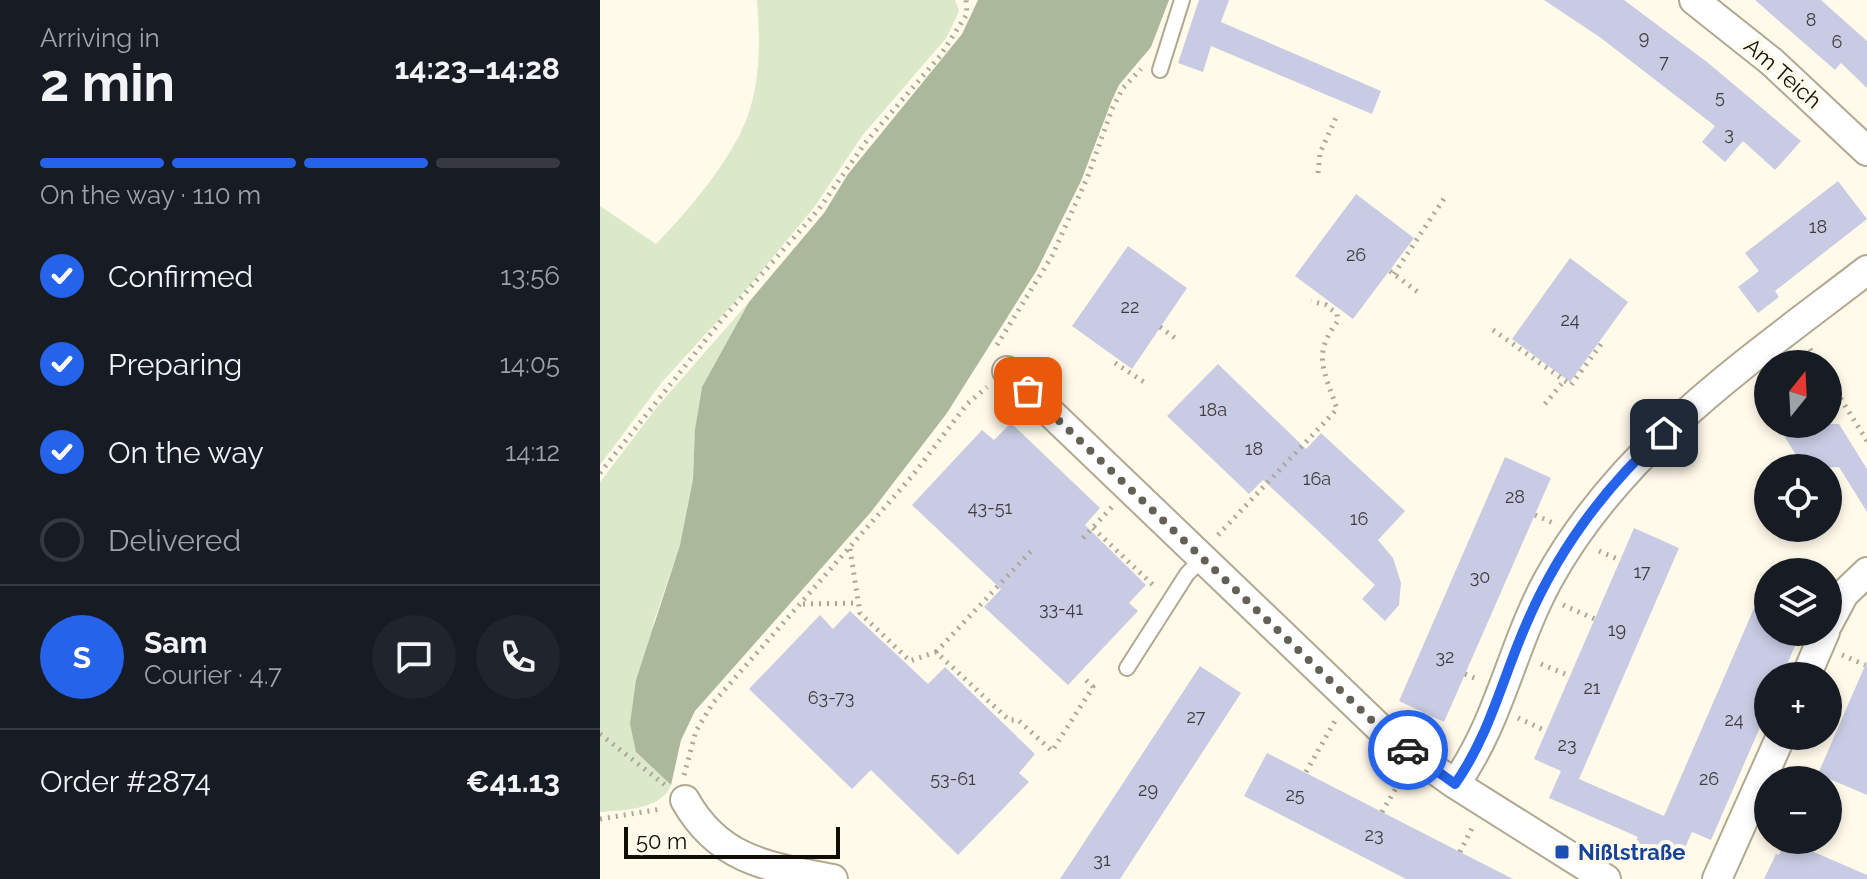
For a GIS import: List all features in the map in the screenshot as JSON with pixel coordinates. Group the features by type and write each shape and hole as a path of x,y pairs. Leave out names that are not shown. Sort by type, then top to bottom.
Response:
{"street":[{"name":"Am Teich","path":"1694,0 1772,62 1867,151"},
{"path":"1455,784 1486,731 1525,626 1559,560 1592,509 1644,451 1695,405 1867,270"},
{"path":"997,369 1209,548 1388,736 1455,784 1606,879"},
{"path":"1842,598 1867,572"},
{"path":"1818,662 1831,646"},
{"path":"1717,879 1775,750"},
{"path":"685,800 707,833 740,855 785,870 833,879"}],"lane":[{"path":"1160,70 1182,0"},
{"path":"1127,668 1187,574 1209,548"}],"path":[{"path":"600,473 720,322 819,209 865,143 940,56 967,14 966,0"},
{"path":"685,800 684,774 696,731 713,703 913,475 997,369 1052,256 1123,88 1138,70 1146,66 1160,70"},
{"path":"1318,173 1320,153 1337,115"},
{"path":"1419,293 1392,272 1447,194"},
{"path":"1209,548 1337,409 1320,359 1328,333 1338,321 1337,314 1326,305 1311,301"},
{"path":"1160,327 1175,338"},
{"path":"1493,330 1571,385 1602,343 1600,341"},
{"path":"1805,341 1810,350"},
{"path":"1115,363 1144,382"},
{"path":"977,376 997,369"},
{"path":"1545,404 1563,382"},
{"path":"1842,401 1867,441"},
{"path":"1083,538 1114,505"},
{"path":"1535,515 1556,524"},
{"path":"1093,528 1157,589"},
{"path":"1592,547 1620,560"},
{"path":"850,548 860,613 910,661 936,652 1031,551"},
{"path":"801,604 858,603"},
{"path":"1559,604 1595,619"},
{"path":"1836,646 1865,665"},
{"path":"936,652 1009,720 1018,720 1052,751 1093,687 1083,677"},
{"path":"1534,661 1570,676"},
{"path":"1306,772 1338,716"},
{"path":"1513,716 1546,731"},
{"path":"600,734 685,800"},
{"path":"1382,812 1403,777"},
{"path":"600,819 659,810 685,800"},
{"path":"1460,852 1473,826"}],"green space":[{"path":"757,0 955,0 959,11 947,37 862,136 815,206 752,283 662,382 600,465 600,206 656,244 708,185 740,135 752,104 758,59"},
{"path":"978,0 1169,0 1151,47 1119,85 1081,181 1037,270 947,413 871,512 695,711 681,740 671,785 636,752 630,724 636,680 680,545 693,479 695,429 702,387 749,302 824,213 848,174 962,34"},
{"path":"749,302 702,387 695,429 693,479 680,545 654,621 636,752 671,785 666,793 650,804 600,812 600,482 657,407"}],"building":[{"path":"1199,0 1229,0 1221,22 1381,91 1372,114 1211,46 1203,72 1178,63"},
{"path":"1544,0 1624,0 1707,62 1801,141 1775,170 1743,141 1725,162 1702,142 1715,126 1601,38"},
{"path":"1755,0 1821,0 1867,41 1867,88 1841,63 1835,70"},
{"path":"1838,181 1867,219 1775,291 1779,297 1758,313 1738,287 1759,271 1745,253"},
{"path":"1356,194 1414,238 1353,319 1295,276"},
{"path":"1128,246 1187,288 1132,369 1072,326"},
{"path":"1570,258 1628,302 1570,382 1512,339"},
{"path":"1218,364 1306,449 1321,433 1405,511 1378,540 1393,558 1401,583 1399,605 1385,621 1362,599 1375,585 1313,526 1263,480 1249,494 1167,416"},
{"path":"1011,423 1100,508 1085,525 1146,585 1129,603 1138,611 1068,685 984,607 1001,589 912,505 982,430 994,440"},
{"path":"1842,429 1867,469 1867,512 1842,472 1842,454 1795,454 1786,438 1842,438"},
{"path":"1505,457 1551,478 1444,722 1399,701"},
{"path":"1634,528 1679,548 1579,779 1664,816 1754,608 1754,646 1795,646 1788,662 1754,662 1754,741 1711,840 1692,832 1679,861 1635,842 1638,837 1549,798 1561,771 1534,759"},
{"path":"850,611 928,684 945,667 1035,754 1019,773 1029,782 958,855 871,770 852,789 749,689 820,615 833,629"},
{"path":"1867,661 1867,795 1842,784 1842,766 1821,766 1828,750 1842,750 1842,719"},
{"path":"1200,666 1241,693 1120,879 1060,879"},
{"path":"1267,753 1513,879 1406,879 1244,796"},
{"path":"1776,854 1818,854 1867,875 1867,879 1764,879"}],"way so far":[{"path":"1028,391 1388,736 1408,750"}],"place":[{"name":"Nißlstraße","path":"1562,852"}],"route":[{"path":"1408,750 1455,784 1486,731 1525,626 1566,548 1592,509 1664,433"}]}
